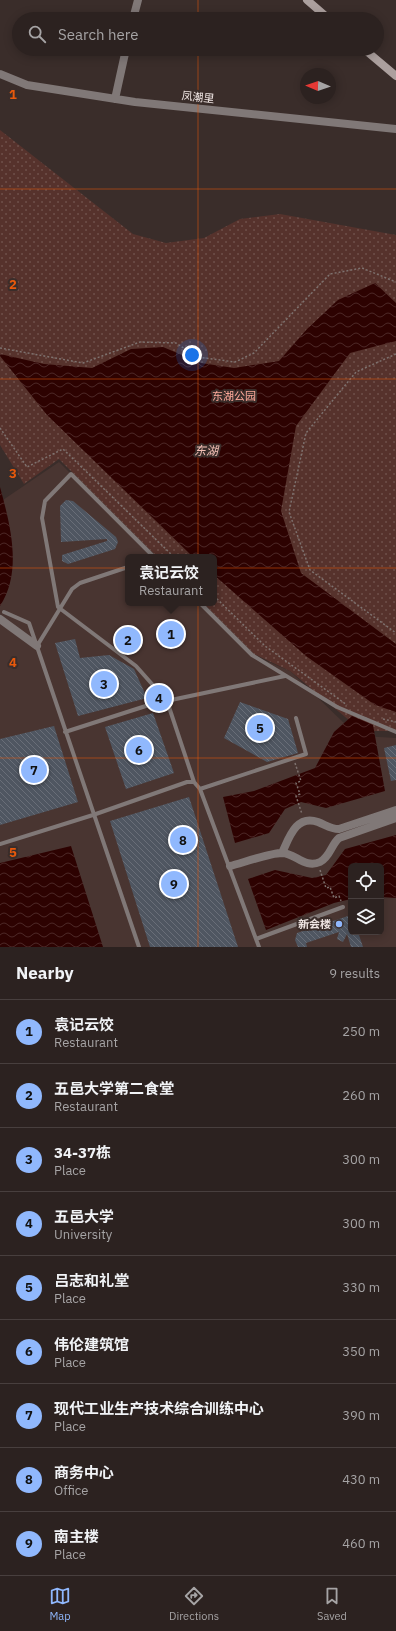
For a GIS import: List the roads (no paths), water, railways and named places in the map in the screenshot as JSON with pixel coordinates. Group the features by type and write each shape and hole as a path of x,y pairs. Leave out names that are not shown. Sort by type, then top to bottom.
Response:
{"street":[{"path":"135,12 138,0"},
{"path":"306,0 321,12"},
{"path":"115,99 124,56"},
{"path":"372,56 396,76"},
{"name":"凤潮里","path":"0,74 27,85 115,99 396,129"},
{"path":"3,618 37,646"},
{"path":"282,853 292,831 304,822 313,821 332,829 339,829 396,810"},
{"path":"230,866 282,853 309,864 317,863 328,854 334,842 339,838 396,818"}],"lane":[{"path":"151,554 71,474 45,501 42,518 58,607 136,666 167,701 194,782 200,789 259,947"},
{"path":"37,646 72,589 80,582 125,568"},
{"path":"203,606 252,655 337,707 396,732"},
{"path":"3,618 30,623 65,732 138,947"},
{"path":"65,732 152,704 285,676"},
{"path":"200,789 306,754 296,718"},
{"path":"0,844 93,815 187,782 194,782"},
{"path":"256,939 343,907"}],"water":[{"name":"东湖","path":"375,283 396,303 396,341 350,353 296,426 281,511 301,573 396,644 396,712 375,705 306,656 217,578 217,554 190,554 47,415 0,356 0,354 44,364 92,368 131,349 163,347 201,363 234,368 279,361 307,329 338,300"},
{"path":"0,487 10,532 13,563 7,592 0,606"},
{"path":"352,716 373,725 385,791 326,808 301,802 285,809 269,833 235,843 223,797 254,791 315,768 334,732"},
{"path":"396,835 396,898 384,897 384,863 348,863 348,900 334,903 266,930 248,879 275,870 312,878 326,875 345,849"},
{"path":"71,846 103,947 0,947 0,863"}],"place":[{"name":"袁记云饺","path":"171,634"},
{"name":"五邑大学第二食堂","path":"128,640"},
{"name":"34-37栋","path":"104,684"},
{"name":"五邑大学","path":"159,698"},
{"name":"吕志和礼堂","path":"260,728"},
{"name":"伟伦建筑馆","path":"139,750"},
{"name":"现代工业生产技术综合训练中心","path":"34,770"},
{"name":"商务中心","path":"183,840"},
{"name":"南主楼","path":"174,884"},
{"name":"新会楼","path":"339,924"}],"park label":[{"name":"东湖公园","path":"234,396"}]}
